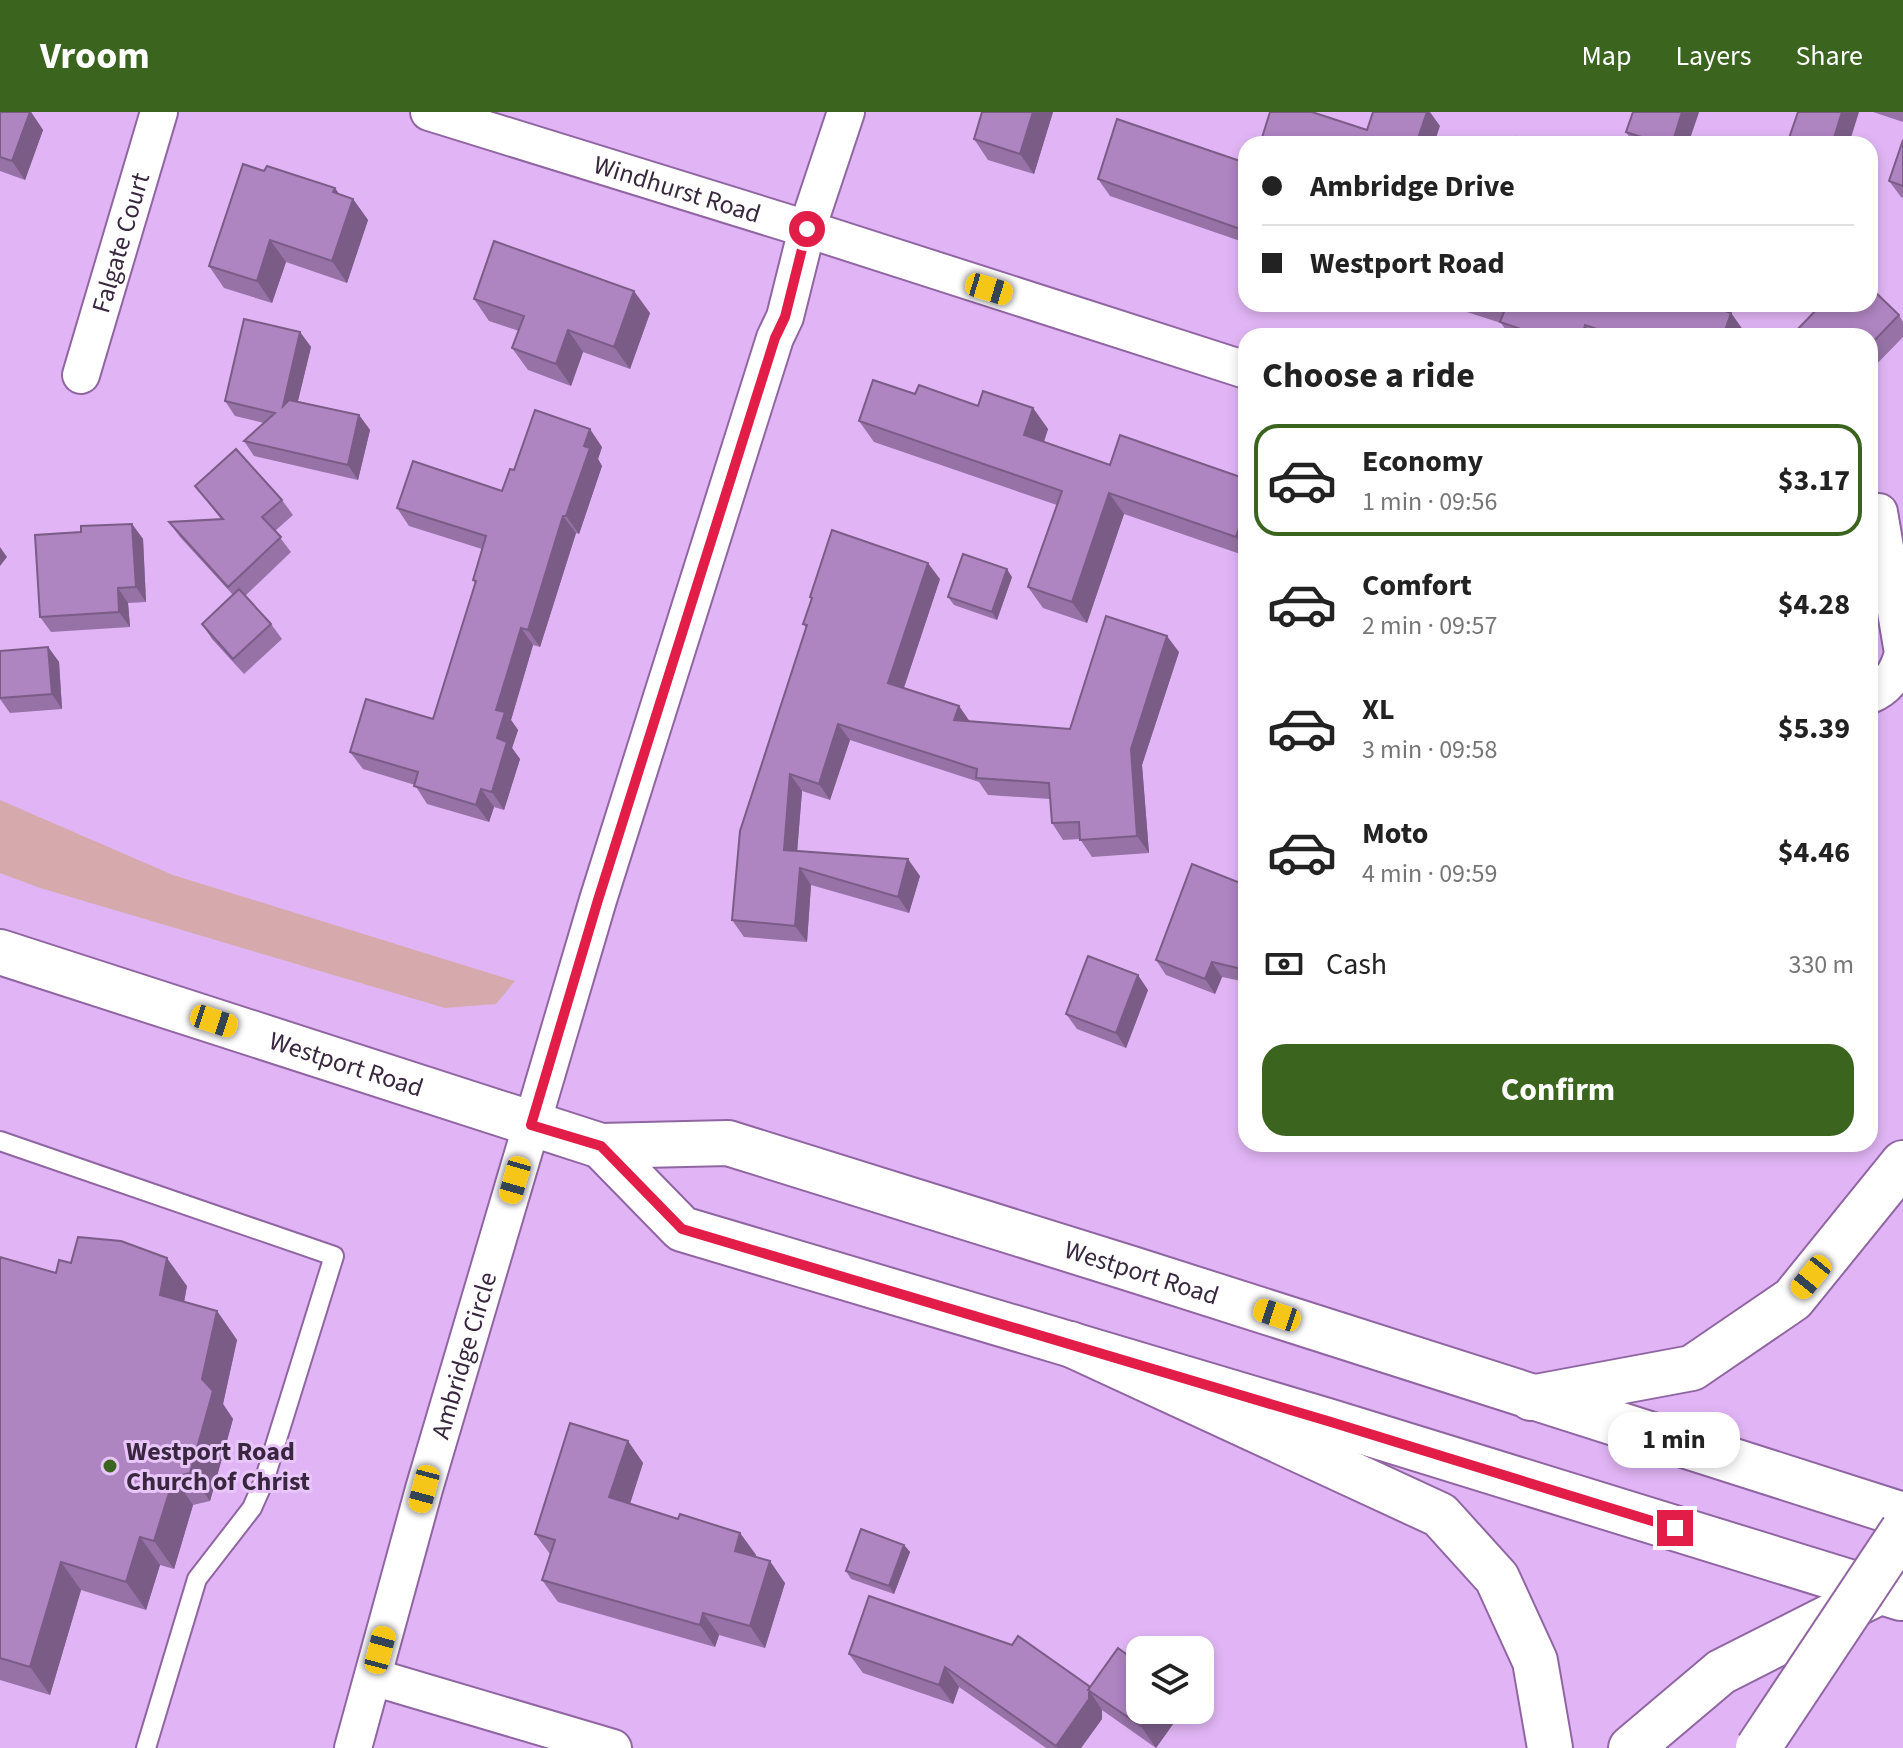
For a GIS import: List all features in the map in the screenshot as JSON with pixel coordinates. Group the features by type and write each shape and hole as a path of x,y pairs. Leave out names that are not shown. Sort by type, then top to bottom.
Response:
{"main road":[{"name":"Westport Road","path":"0,952 601,1146 728,1143 1903,1515"},
{"name":"Westport Road","path":"601,1146 682,1229 1895,1590"},
{"path":"1531,1398 1692,1368 1793,1299 1903,1163"},
{"path":"1070,1344 1440,1515 1497,1578 1535,1661 1550,1748"},
{"path":"1758,1748 1903,1530"},
{"path":"1631,1748 1721,1672 1895,1590"}],"street":[{"name":"Falgate Court","path":"81,375 159,112"},
{"name":"Windhurst Road","path":"429,112 1238,367"},
{"name":"Ambridge Circle","path":"353,1748 424,1489 603,884 775,338 785,317 807,229 846,112"},
{"path":"1878,690 1890,682 1899,668 1903,653 1884,508"},
{"path":"373,1677 613,1748"}],"lane":[{"path":"0,1141 334,1256 264,1481 252,1508 197,1579 146,1748"}],"shaded area":[{"path":"0,800 173,875 515,981 496,1004 445,1008 40,888 0,873"}],"building":[{"path":"0,112 30,112 12,161 0,157"},
{"path":"982,112 1033,112 1020,154 974,139"},
{"path":"1270,112 1312,112 1367,130 1373,112 1427,112 1419,136 1262,136"},
{"path":"1633,112 1682,112 1674,136 1638,136 1626,132"},
{"path":"1798,112 1842,112 1834,136 1790,136"},
{"path":"1117,119 1238,160 1238,228 1098,179"},
{"path":"1903,140 1903,186 1889,181"},
{"path":"243,164 264,171 267,166 335,188 333,192 353,199 332,261 270,240 257,281 209,266"},
{"path":"494,241 634,291 614,347 568,330 556,364 512,348 524,316 474,299"},
{"path":"1878,295 1899,315 1878,337 1878,328 1799,328 1814,312 1878,312"},
{"path":"1504,312 1731,313 1726,328 1594,328 1585,325 1584,328 1518,328 1500,322"},
{"path":"244,319 300,332 283,406 289,400 359,415 348,465 244,441 275,413 225,401"},
{"path":"873,380 915,394 919,385 978,406 983,391 1033,408 1024,435 1110,465 1120,435 1238,476 1238,531 1236,537 1109,493 1072,602 1028,587 1062,491 859,421"},
{"path":"535,410 590,429 584,446 590,448 566,516 563,516 528,630 521,628 496,710 505,712 497,738 507,742 492,792 481,789 476,805 414,786 418,772 350,752 366,699 433,719 476,581 473,580 486,536 397,508 413,461 502,491 510,469 514,470"},
{"path":"236,449 282,500 262,517 281,537 228,587 169,522 223,519 195,486"},
{"path":"132,524 136,587 118,588 119,612 40,617 35,535 81,532 81,526"},
{"path":"832,530 928,563 888,683 959,706 954,720 1070,729 1106,616 1167,636 1131,749 1137,836 1080,840 1079,822 1052,823 1049,783 976,778 977,769 838,724 819,784 790,774 784,850 908,859 898,897 800,868 795,926 732,920 740,831 807,625 803,624 810,597"},
{"path":"963,554 1007,569 992,612 948,597"},
{"path":"239,589 271,624 233,659 202,624"},
{"path":"48,647 52,694 0,698 0,651"},
{"path":"1192,864 1238,882 1238,968 1212,962 1205,979 1156,960"},
{"path":"1088,956 1138,975 1116,1033 1066,1014"},
{"name":"Westport Road Church of Christ","path":"78,1237 121,1241 167,1258 160,1295 217,1311 202,1379 213,1391 190,1473 174,1477 154,1541 140,1537 126,1582 61,1562 30,1667 0,1658 0,1257 56,1273 59,1260 71,1263"},
{"path":"570,1423 628,1441 609,1497 678,1519 680,1514 740,1533 735,1551 770,1561 750,1626 703,1613 700,1625 542,1580 555,1540 535,1534"},
{"path":"861,1529 904,1545 889,1586 846,1571"},
{"path":"869,1596 1012,1645 1018,1636 1089,1686 1089,1699 1056,1746 945,1667 939,1685 849,1654"},
{"path":"1118,1648 1126,1654 1126,1716 1088,1690"}],"place":[{"name":"Westport Road Church of Christ","path":"110,1466"}],"route":[{"path":"807,229 785,317 775,338 607,870 531,1125 601,1146 682,1229 1675,1528"}]}
